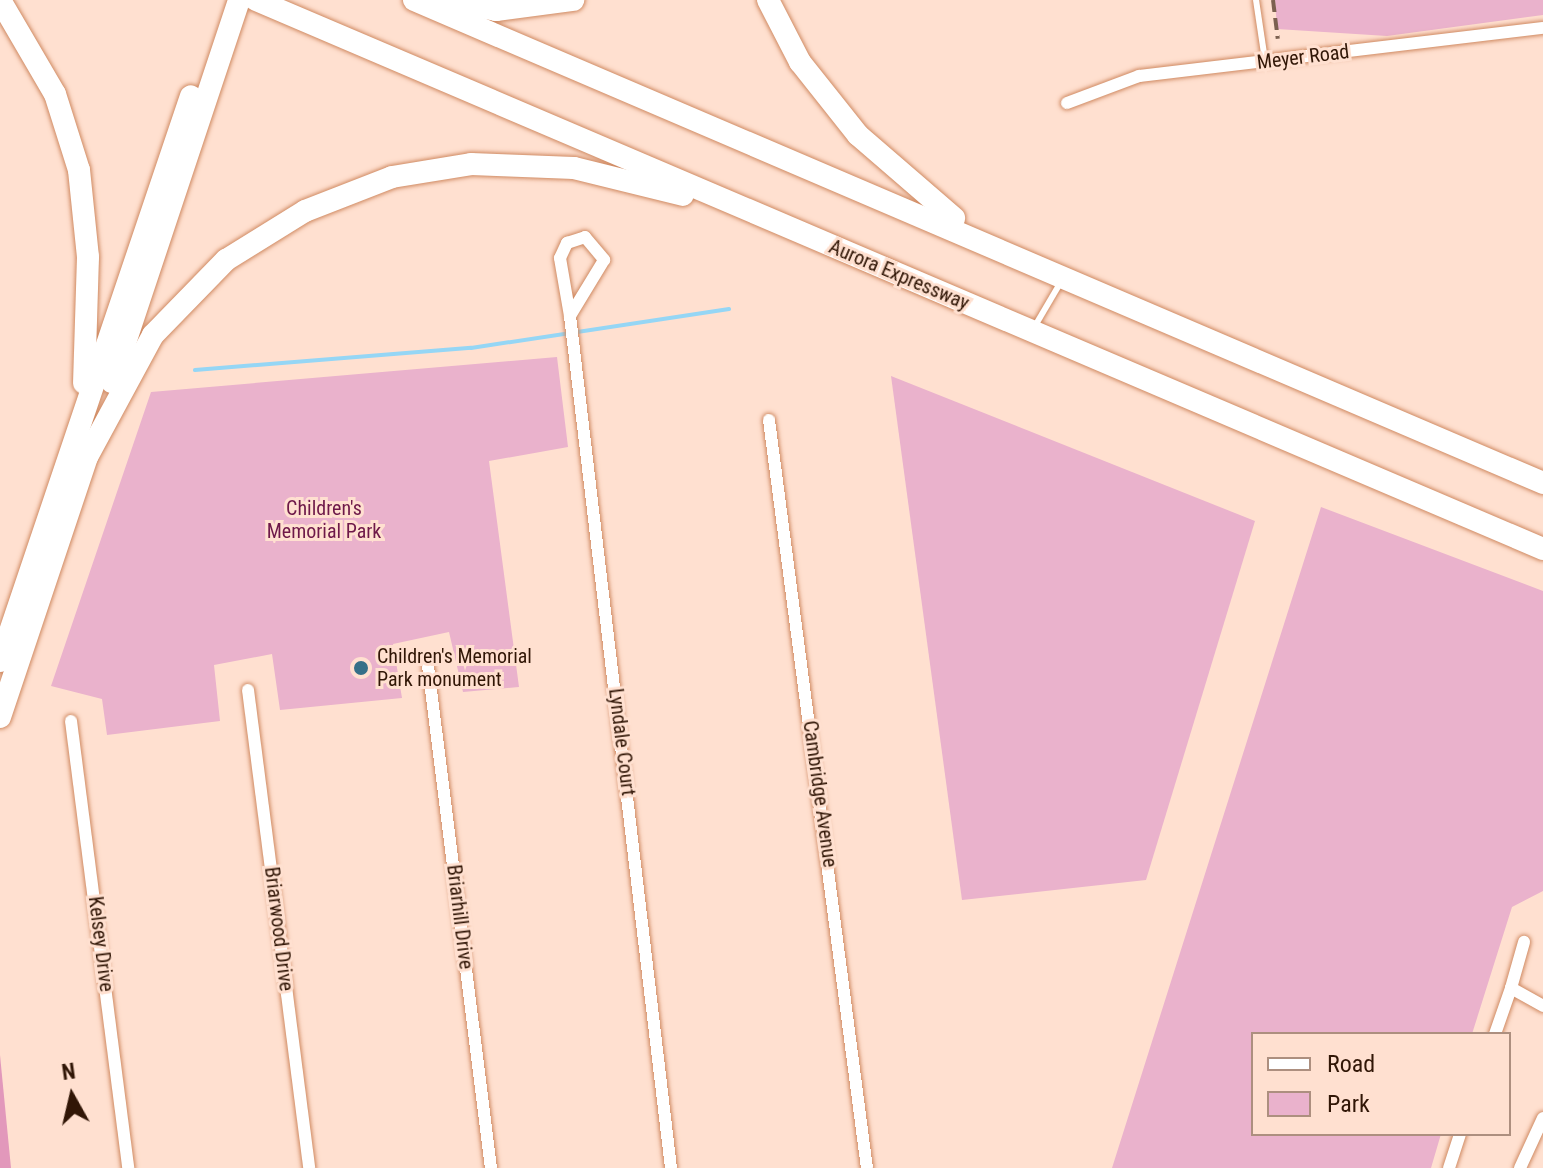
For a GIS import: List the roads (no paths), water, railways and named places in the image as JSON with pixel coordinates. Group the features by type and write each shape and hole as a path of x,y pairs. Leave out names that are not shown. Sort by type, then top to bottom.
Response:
{"highway":[{"path":"0,0 55,94 86,213 87,346 77,456 0,717"},
{"path":"222,29 224,0"},
{"path":"0,661 77,456 222,29 239,0"},
{"name":"Aurora Expressway","path":"256,0 1543,549"},
{"path":"414,0 1543,483"},
{"path":"445,0 496,10 573,0"},
{"path":"768,0 824,95 895,175 932,205 1041,268"},
{"path":"77,456 122,381 190,294 267,231 349,191 428,169 518,163 574,168 746,210"}],"street":[{"name":"Meyer Road","path":"1067,103 1139,76 1543,28"},
{"name":"Lyndale Court","path":"570,316 604,260 585,237 567,243 560,258 570,316 671,1168"},
{"name":"Cambridge Avenue","path":"769,420 867,1168"},
{"name":"Briarhill Drive","path":"428,666 491,1168"},
{"name":"Briarwood Drive","path":"248,690 309,1168"},
{"name":"Kelsey Drive","path":"71,721 128,1168"},
{"path":"1496,1032 1524,942"},
{"path":"1511,988 1543,1006"},
{"path":"1520,1168 1543,1118"},
{"path":"1449,1168 1459,1136"}],"lane":[{"path":"1256,0 1265,61"},
{"path":"1032,331 1063,277"}],"waterway":[{"path":"195,370 471,348 729,309"}],"railway":[{"path":"1273,0 1278,39"}],"place":[{"name":"Children's Memorial Park monument","path":"361,668"}],"park label":[{"name":"Children's Memorial Park","path":"324,520"}]}
